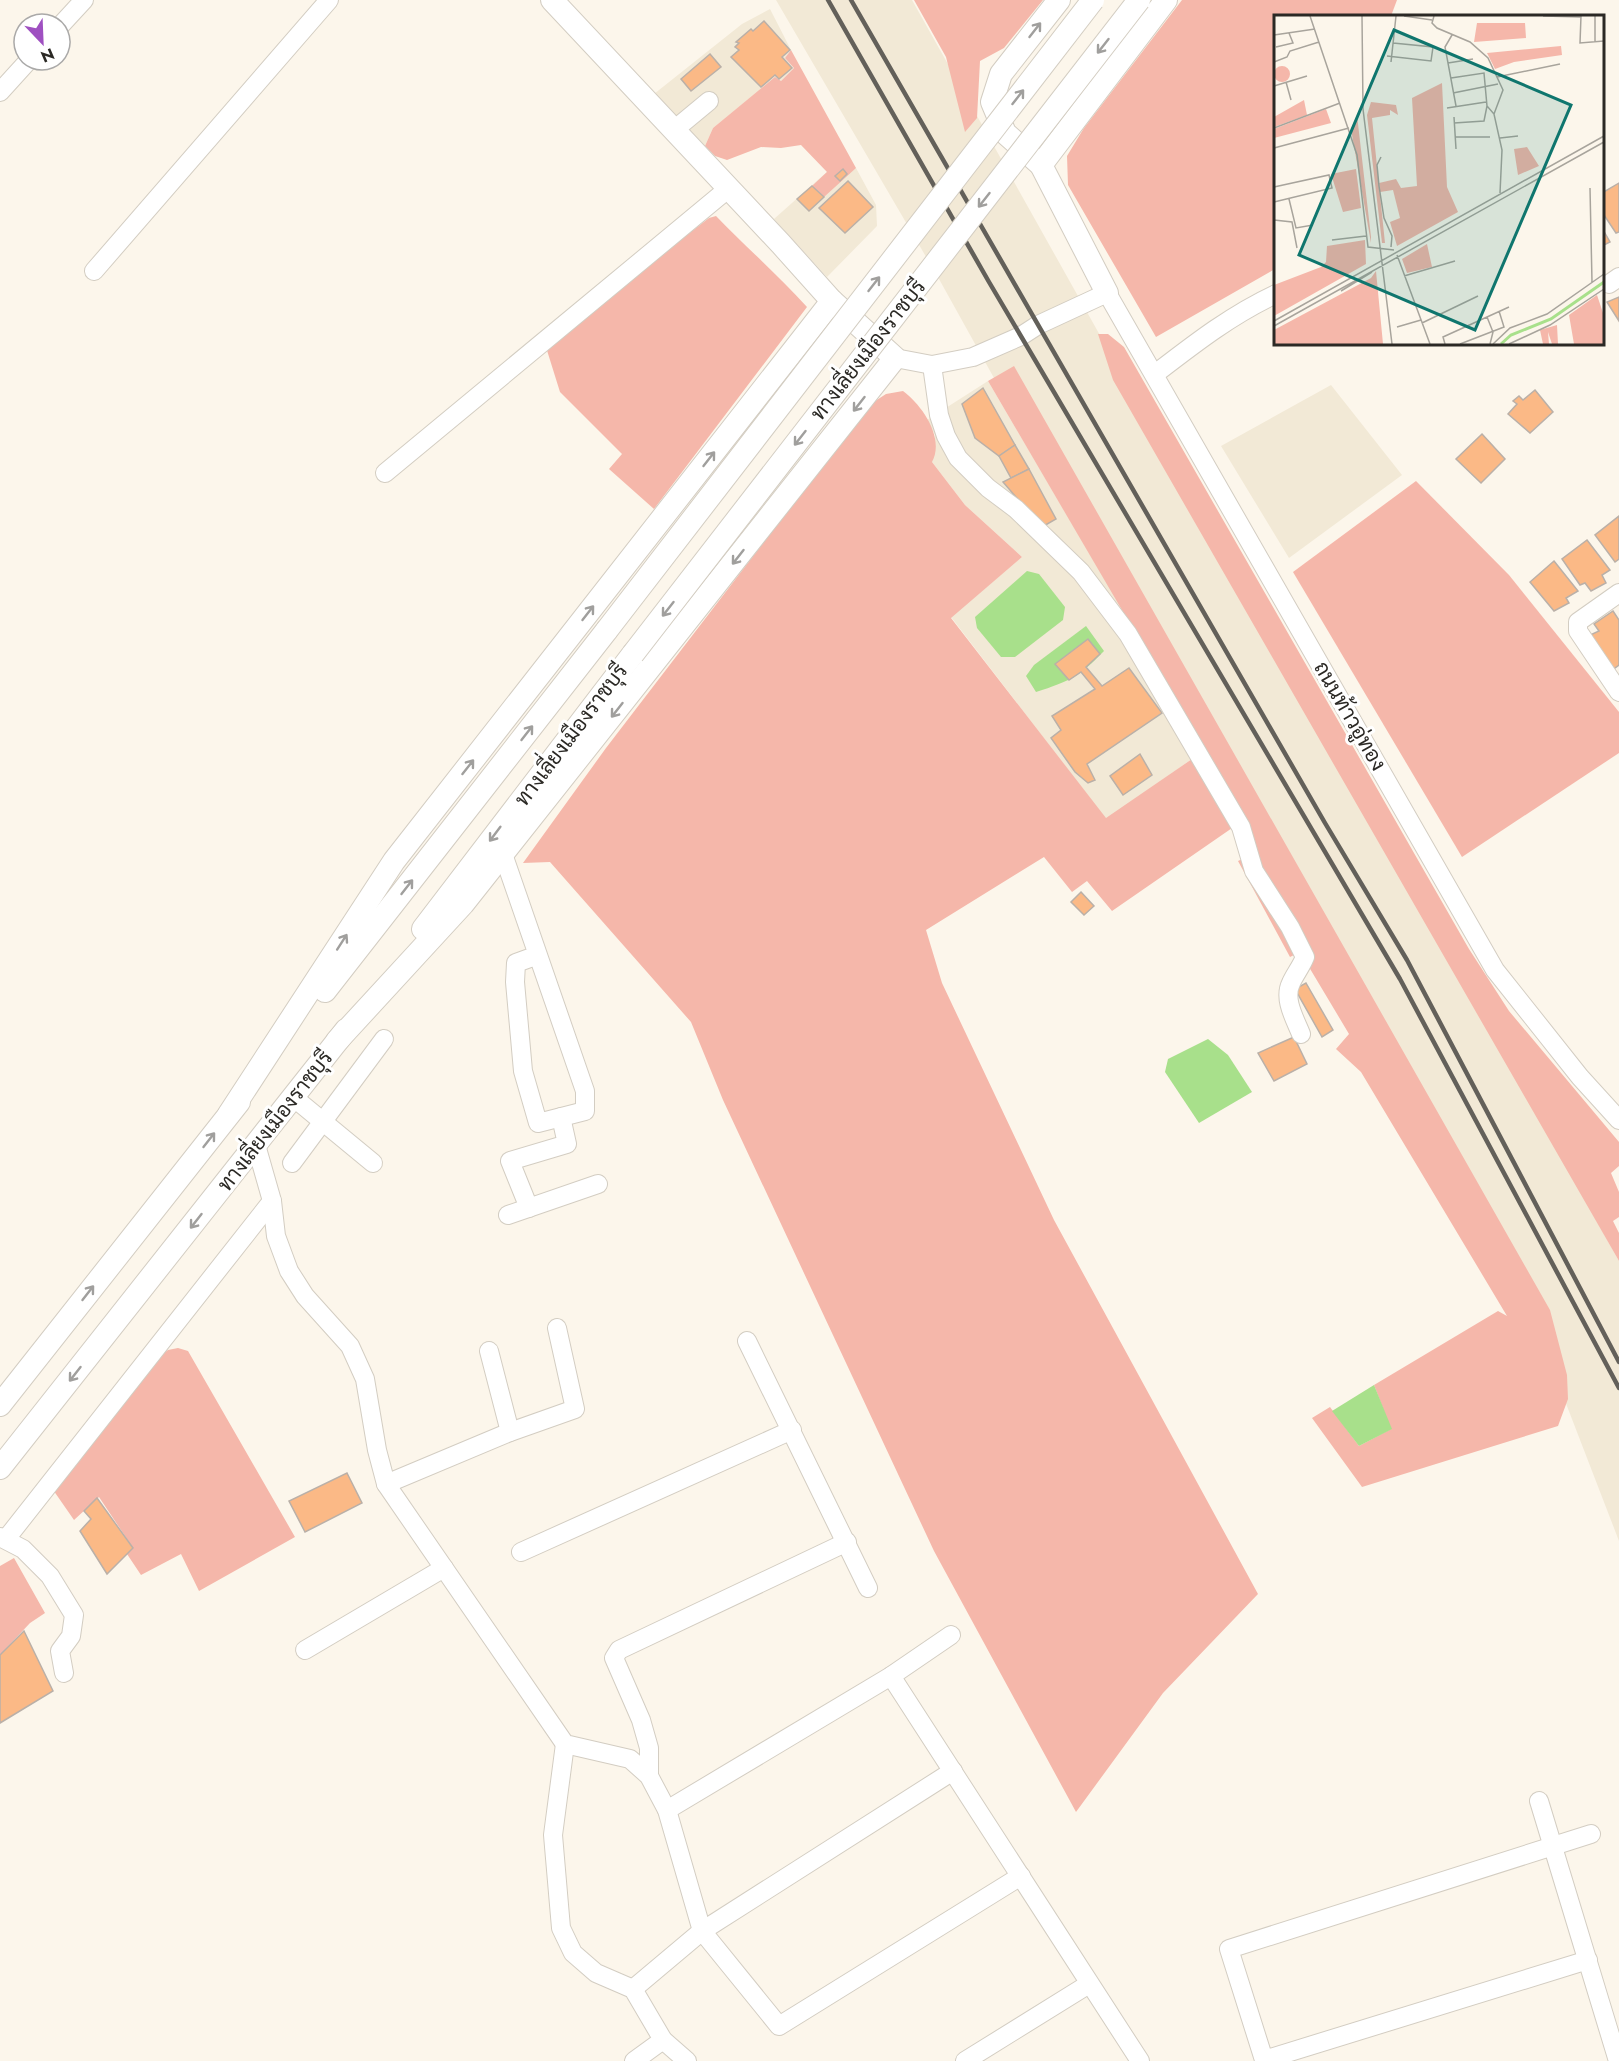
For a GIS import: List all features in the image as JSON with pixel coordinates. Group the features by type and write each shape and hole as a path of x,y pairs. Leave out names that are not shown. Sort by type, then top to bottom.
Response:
{"main road":[{"path":"337,1041 463,904 895,358 832,301 552,0"},
{"path":"1059,0 1002,74 992,102 1005,133 1041,165 1107,293"},
{"name":"ทางเลี่ยงเมืองราชบุรี","path":"0,1405 607,630 1093,0"},
{"name":"ทางเลี่ยงเมืองราชบุรี","path":"0,1468 337,1041 1139,0"},
{"path":"1041,165 1166,0"},
{"path":"230,1113 394,861 832,301"}],"street":[{"path":"72,13 84,0"},
{"path":"94,271 329,0"},
{"path":"0,92 18,72"},
{"path":"674,130 709,101"},
{"path":"385,473 729,189"},
{"path":"895,358 932,365 973,357 1107,293"},
{"name":"ถนนท้าวอู่ทอง","path":"1107,293 1495,970 1580,1077 1619,1120"},
{"path":"1155,374 1218,326 1274,294"},
{"path":"932,365 939,415 958,458 1081,572 1128,634 1188,740 1229,806 1240,827 1254,871 1290,927 1305,957 1292,980 1288,995 1301,1034"},
{"path":"1619,593 1578,622 1578,631 1619,692"},
{"path":"503,854 538,955 585,1091 585,1111 538,1123 523,1071 515,982 516,963 538,955"},
{"path":"292,1163 384,1039"},
{"path":"293,1097 373,1163"},
{"path":"529,1208 510,1161 567,1144 561,1117"},
{"path":"256,1145 272,1201 276,1236 289,1271 305,1296 350,1346 365,1379 377,1450 386,1484 565,1744 630,1759 650,1776 667,1810 702,1931 779,2026 1021,1876"},
{"path":"508,1215 598,1184"},
{"path":"64,1673 60,1651 71,1636 74,1616 50,1576 23,1549 3,1538 272,1201"},
{"path":"386,1484 510,1431 575,1409 557,1328"},
{"path":"747,1341 868,1588"},
{"path":"489,1351 510,1431"},
{"path":"521,1552 792,1430"},
{"path":"650,1776 649,1748 641,1720 614,1658 619,1650 847,1542"},
{"path":"305,1650 444,1568"},
{"path":"667,1810 891,1676 951,1635"},
{"path":"891,1676 1140,2061"},
{"path":"565,1744 552,1835 561,1928 573,1953 596,1973 633,1989 663,2040 687,2061"},
{"path":"633,1989 702,1931 953,1771"},
{"path":"1539,1801 1618,2061"},
{"path":"1588,1960 1264,2060 1230,1949 1591,1834"},
{"path":"965,2061 1089,1984"},
{"path":"634,2061 663,2040"}],"shaded area":[{"path":"776,0 912,0 1619,1261 1619,1541 1550,1362 1192,759 1106,819 951,617 1022,557 965,505 932,462 935,435 927,420 988,381 1124,612 939,279"},
{"path":"914,0 1043,0 1004,48 980,61 977,118 965,132 946,57"},
{"path":"1182,0 1397,0 1391,15 1274,15 1274,270 1156,337 1068,185 1067,156 1084,128"},
{"path":"770,9 791,50 785,58 794,68 781,81 775,78 713,128 705,146 654,94 742,24"},
{"path":"791,50 856,168 824,197 812,186 827,172 801,145 781,148 761,147 727,160 715,156 705,146 713,128 775,77 781,81 794,68 785,58"},
{"path":"837,163 847,174 856,168 876,205 877,226 827,277 774,219"},
{"path":"716,216 807,307 654,509 609,469 622,454 560,392 545,344 709,218"},
{"path":"1098,334 1108,334 1124,347 1469,949 1509,1011 1619,1142 1619,1166 1611,1173 1619,1192 1619,1217 1613,1221 1619,1233 1619,1261 1113,380"},
{"path":"1014,366 1550,1310 1567,1375 1568,1399 1558,1426 1362,1487 1312,1418 1330,1407 1359,1446 1391,1429 1374,1385 1498,1311 1507,1316 1361,1072 1336,1049 1349,1034 1300,952 1290,957 1238,861 1258,852 1251,834 988,381"},
{"path":"1331,385 1402,475 1289,558 1221,446"},
{"path":"903,391 924,413 930,423 936,443 932,462 965,505 1022,557 951,618 1106,818 1192,759 1235,826 1112,911 1087,881 1072,892 1044,857 926,930 942,983 1054,1220 1258,1594 1163,1693 1076,1812 934,1551 723,1100 691,1022 550,862 523,863 606,748 869,405 886,394"},
{"path":"1416,481 1509,575 1619,712 1619,753 1462,857 1293,572"},
{"path":"1027,571 1039,574 1065,607 1063,620 1015,657 1001,657 977,628 975,617"},
{"path":"1086,626 1104,651 1088,667 1073,677 1036,692 1026,676 1034,665"},
{"path":"1208,1039 1228,1055 1252,1092 1199,1123 1165,1072 1168,1059"},
{"path":"178,1348 188,1351 295,1537 199,1591 181,1554 141,1575 127,1554 133,1548 99,1497 74,1520 49,1484 157,1358 168,1350"},
{"path":"1374,1385 1392,1429 1359,1446 1332,1411"},
{"path":"14,1558 45,1613 30,1623 0,1655 0,1566"}],"building":[{"path":"764,21 790,50 782,57 792,68 779,79 775,75 761,87 731,57 739,50 735,47 739,43 736,42"},
{"path":"710,54 721,67 691,91 681,79"},
{"path":"843,169 847,174 840,181 835,176"},
{"path":"848,181 873,207 845,233 819,208"},
{"path":"1619,183 1619,232 1616,233 1604,215 1604,192"},
{"path":"812,186 824,197 809,211 797,199"},
{"path":"1604,232 1610,242 1604,245"},
{"path":"1619,297 1619,321 1607,302"},
{"path":"983,388 1015,445 999,456 975,438 962,404"},
{"path":"1535,390 1553,412 1530,433 1508,414 1517,404 1513,401 1519,396 1523,400"},
{"path":"1482,434 1505,459 1481,483 1456,459"},
{"path":"1015,445 1029,469 1011,478 999,456"},
{"path":"1029,469 1056,519 1042,527 1003,482"},
{"path":"1619,516 1619,559 1615,562 1595,535"},
{"path":"1587,540 1610,570 1602,575 1606,583 1591,591 1585,583 1580,585 1562,559"},
{"path":"1554,561 1578,591 1566,598 1569,603 1554,611 1530,582"},
{"path":"1613,611 1619,620 1619,665 1611,671 1588,636 1599,631 1594,624"},
{"path":"1088,639 1100,654 1086,667 1102,686 1129,668 1162,713 1087,764 1095,780 1088,783 1075,772 1051,738 1061,730 1052,716 1095,689 1081,672 1069,680 1055,664"},
{"path":"1140,754 1152,775 1123,795 1110,776"},
{"path":"1081,892 1094,906 1084,915 1071,902"},
{"path":"1306,983 1333,1030 1322,1037 1295,989"},
{"path":"1294,1037 1307,1064 1274,1081 1258,1053"},
{"path":"347,1473 362,1503 305,1532 289,1501"},
{"path":"97,1498 133,1548 107,1574 80,1531 91,1519 84,1511"},
{"path":"24,1631 53,1691 0,1723 0,1655"}],"railway":[{"path":"828,0 989,282 1400,979 1619,1388"},
{"path":"851,0 1325,823 1407,960 1619,1362"}]}
